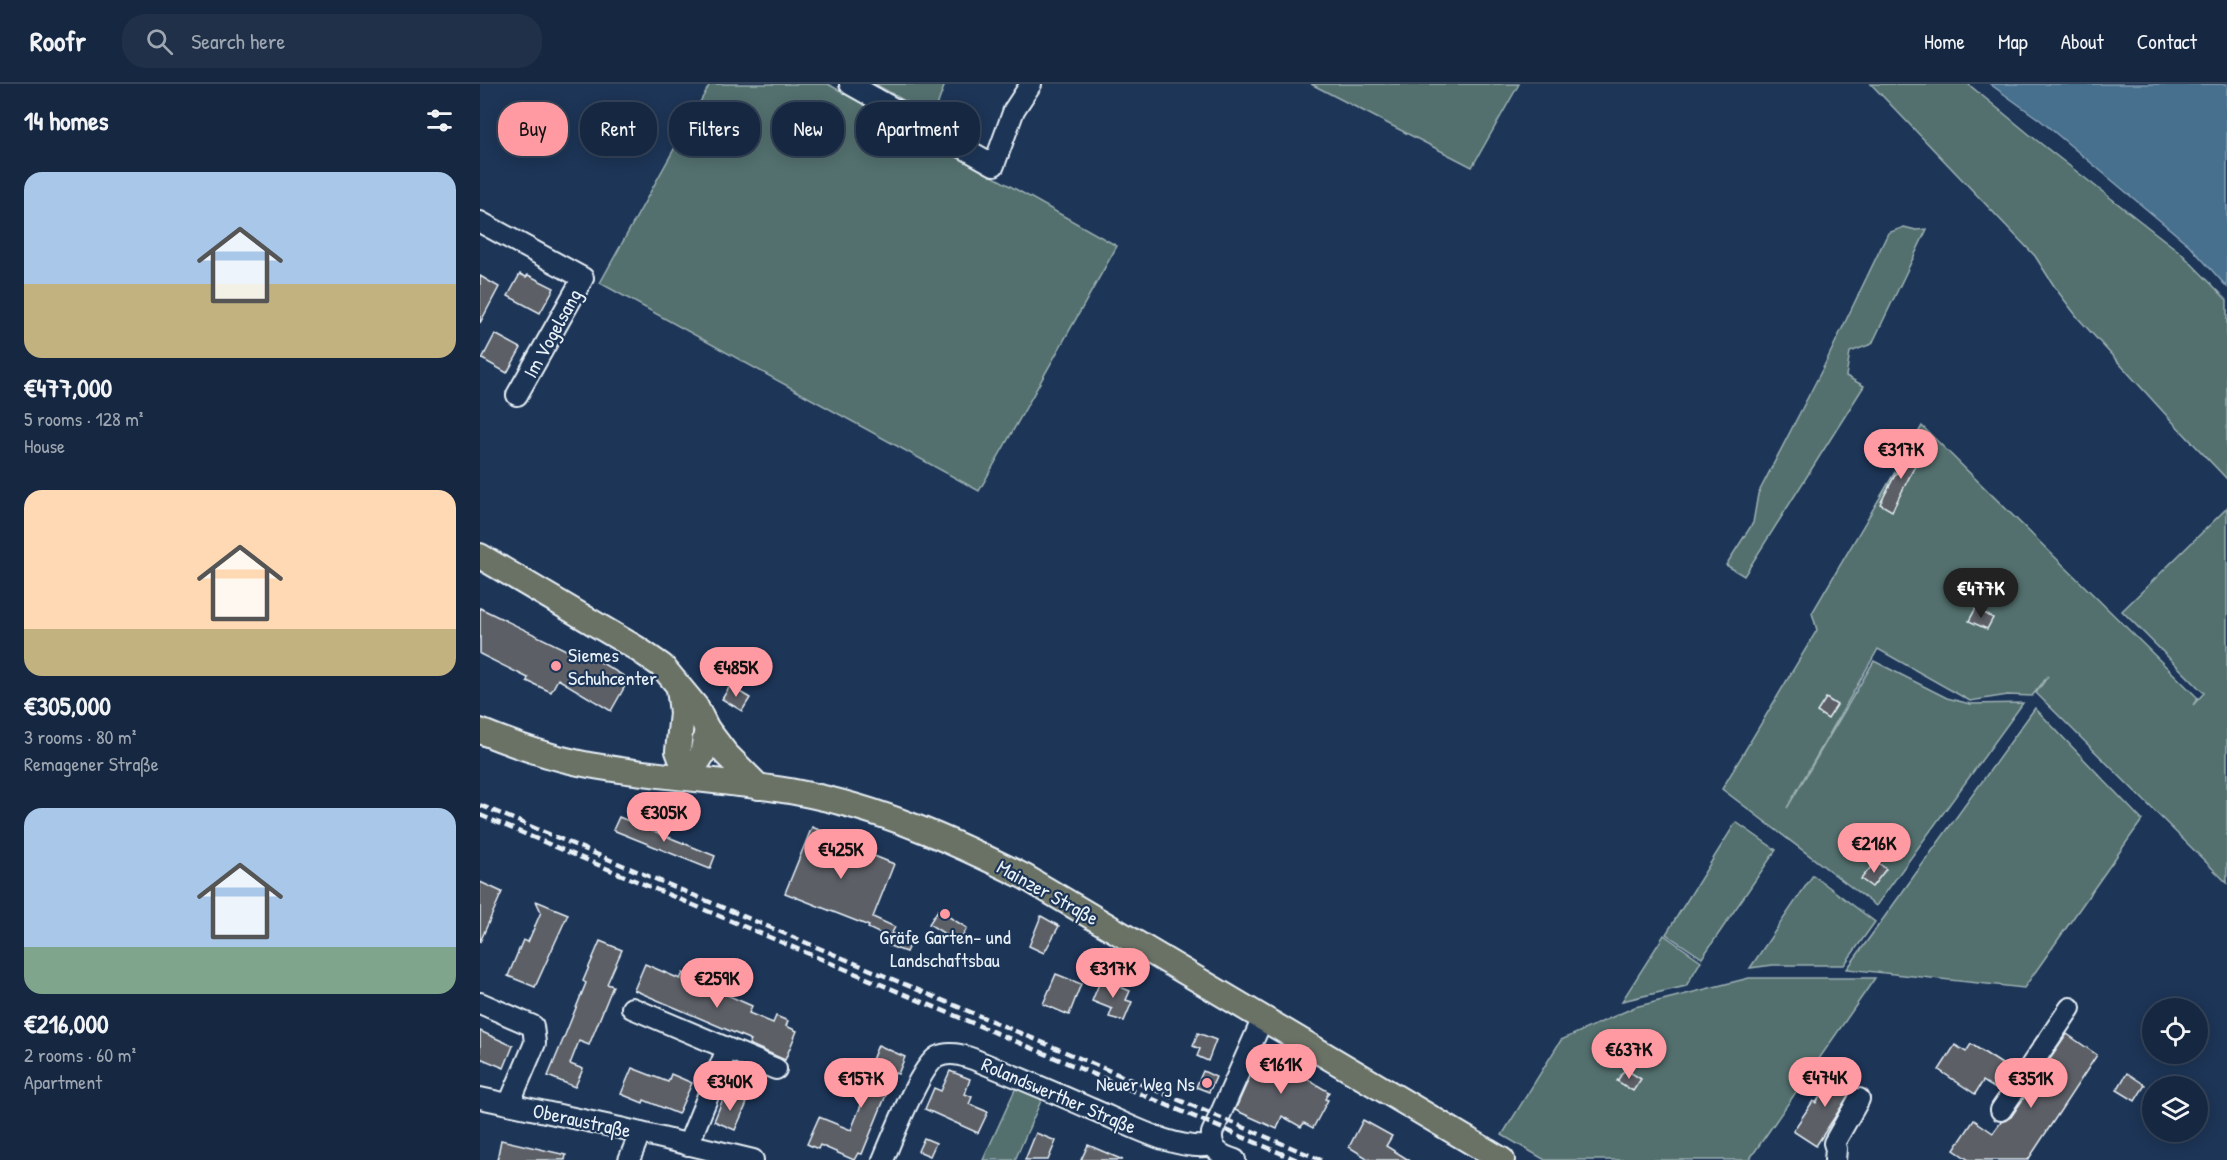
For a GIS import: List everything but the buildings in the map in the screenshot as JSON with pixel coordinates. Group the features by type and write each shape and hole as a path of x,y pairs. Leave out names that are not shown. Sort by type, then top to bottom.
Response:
{"main road":[{"path":"480,556 636,648 662,666 696,707 707,729 726,754 759,787"},
{"path":"679,688 682,712 678,751 688,777"},
{"path":"688,777 702,755 707,729"},
{"name":"Mainzer Straße","path":"480,731 566,760 601,767 800,793 844,803 913,825 1025,877 1502,1160"}],"street":[{"path":"850,84 994,165 1014,110 1031,84"},
{"name":"Im Vogelsang","path":"480,222 583,278 517,395"},
{"path":"480,1003 533,1026 535,1043 510,1104"},
{"path":"632,1008 776,1069"},
{"path":"2001,1110 2070,1008"},
{"name":"Rolandswerther Straße","path":"1222,1155 1212,1132 1263,1018"},
{"path":"688,1145 727,1049"},
{"name":"Rolandswerther Straße","path":"883,1160 925,1070 939,1056 958,1054 1139,1129 1176,1142 1203,1147 1222,1155"},
{"name":"Oberaustraße","path":"480,1098 753,1160"},
{"path":"1835,1160 1834,1143 1859,1099"},
{"path":"628,1160 640,1133"}],"green space":[{"path":"710,84 828,84 860,102 856,102 856,156 956,156 1117,246 979,491 600,283 670,156 760,156 760,102 700,102"},
{"path":"875,84 945,84 938,102 907,102"},
{"path":"1311,84 1519,84 1472,167"},
{"path":"1871,84 1968,84 2181,253 2227,300 2227,479 2078,318 2035,256"},
{"path":"1904,227 1916,230 1927,229 1872,344 1850,352 1846,376 1864,386 1744,576 1726,565 1753,523 1758,494 1824,366 1888,233"},
{"path":"1922,426 2198,698 2193,705 2204,693 2122,611 2227,508 2227,883 2036,693 2048,676 2032,696 2008,695 1970,701 1878,649 1787,808 1874,661 1947,698 1970,704 2023,703 1876,906 1722,789 1817,630 1812,613"},
{"path":"2035,708 2142,820 2024,988 1847,969"},
{"path":"1736,822 1776,850 1702,958 1666,934"},
{"path":"1813,875 1875,922 1844,965 1773,965 1750,968"},
{"path":"1664,935 1701,961 1686,986 1622,1001"},
{"path":"1749,978 1875,978 1749,1160 1545,1160 1502,1135 1561,1040 1635,1007"},
{"path":"1018,1083 1044,1094 1015,1160 983,1160"}],"water":[{"path":"1990,84 2227,84 2227,287 2189,245 2040,120"}],"railway":[{"path":"480,805 1321,1160"},
{"path":"480,815 1297,1160"}],"place":[{"name":"Siemes Schuhcenter","path":"556,666"},
{"name":"Gräfe Garten- und Landschaftsbau","path":"945,914"},
{"name":"Neuer Weg Ns","path":"1207,1083"}]}
